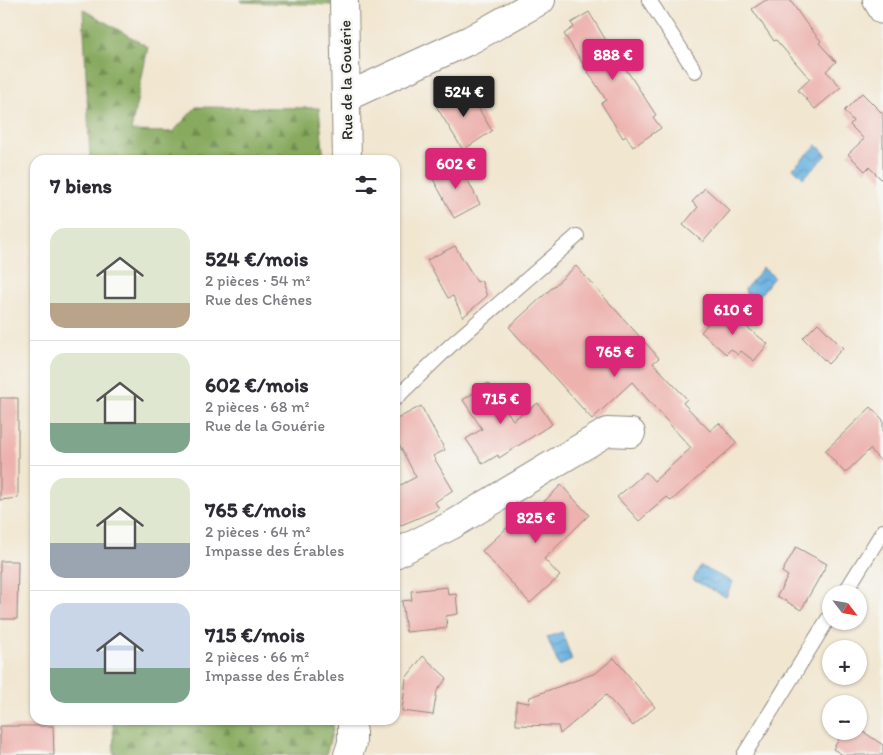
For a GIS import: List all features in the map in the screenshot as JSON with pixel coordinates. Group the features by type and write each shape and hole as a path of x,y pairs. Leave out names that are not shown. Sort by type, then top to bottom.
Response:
{"street":[{"name":"Rue de la Gouérie","path":"344,0 347,155"},
{"path":"346,97 470,40 541,0"},
{"path":"877,0 883,10"},
{"path":"400,551 452,525 607,432 631,433"},
{"path":"348,755 352,743 352,725"}],"lane":[{"path":"649,0 695,71"},
{"path":"400,394 450,346 577,236"},
{"path":"850,585 883,531"},
{"path":"744,755 822,629"}],"green space":[{"path":"241,0 332,0 332,5 241,2"},
{"path":"83,9 148,47 131,131 173,132 196,107 319,108 324,155 90,155"},
{"path":"113,725 333,725 326,755 114,755"}],"water":[{"path":"817,145 827,155 803,178 793,168"},
{"path":"763,268 774,277 757,299 751,299 747,297 745,289"},
{"path":"700,566 733,582 726,597 693,580"},
{"path":"562,632 572,660 559,666 547,637"}],"building":[{"path":"766,0 790,0 821,41 819,43 836,62 826,71 841,87 815,109 798,90 810,79 776,40 774,41 752,9"},
{"path":"589,12 610,47 618,42 628,59 622,63 656,115 653,117 661,128 633,147 626,136 623,138 601,103 606,100 564,34 574,27 571,23"},
{"path":"466,87 492,131 463,150 436,106"},
{"path":"862,93 883,114 883,181 869,167 865,171 848,154 864,139 850,125 853,121 844,111"},
{"path":"459,163 480,204 454,218 432,177"},
{"path":"705,188 730,211 703,242 683,225 698,207 692,202"},
{"path":"455,246 477,282 481,280 487,296 463,317 453,296 448,298 427,260"},
{"path":"576,266 659,358 653,363 687,399 683,403 710,431 719,423 737,443 671,501 667,497 639,521 617,497 646,472 654,481 691,448 632,382 592,419 509,327"},
{"path":"722,307 768,344 754,361 741,351 738,355 731,349 726,354 701,332"},
{"path":"818,323 843,348 828,364 803,338"},
{"path":"488,383 513,420 538,403 552,424 499,458 498,455 483,464 466,439 482,429 463,400"},
{"path":"0,398 18,398 18,498 0,500"},
{"path":"421,406 445,450 433,456 453,490 435,502 439,509 400,526 400,485 416,477 400,447 400,417"},
{"path":"871,407 883,420 883,464 870,449 845,473 825,451"},
{"path":"561,485 589,515 544,559 560,576 530,603 482,551 511,524 516,529"},
{"path":"796,547 827,564 801,610 777,596 788,576 782,572"},
{"path":"0,561 18,561 17,619 0,619"},
{"path":"447,587 448,595 456,594 458,614 446,616 447,628 406,632 402,601 412,600 411,591"},
{"path":"423,656 447,678 437,691 433,715 402,711 406,678"},
{"path":"614,658 655,707 633,726 606,695 560,734 558,726 516,725 516,701 529,703 530,697 596,673"},
{"path":"0,726 53,726 54,755 0,755"},
{"path":"867,734 883,745 883,755 843,755 833,749 838,740 867,740"}]}
